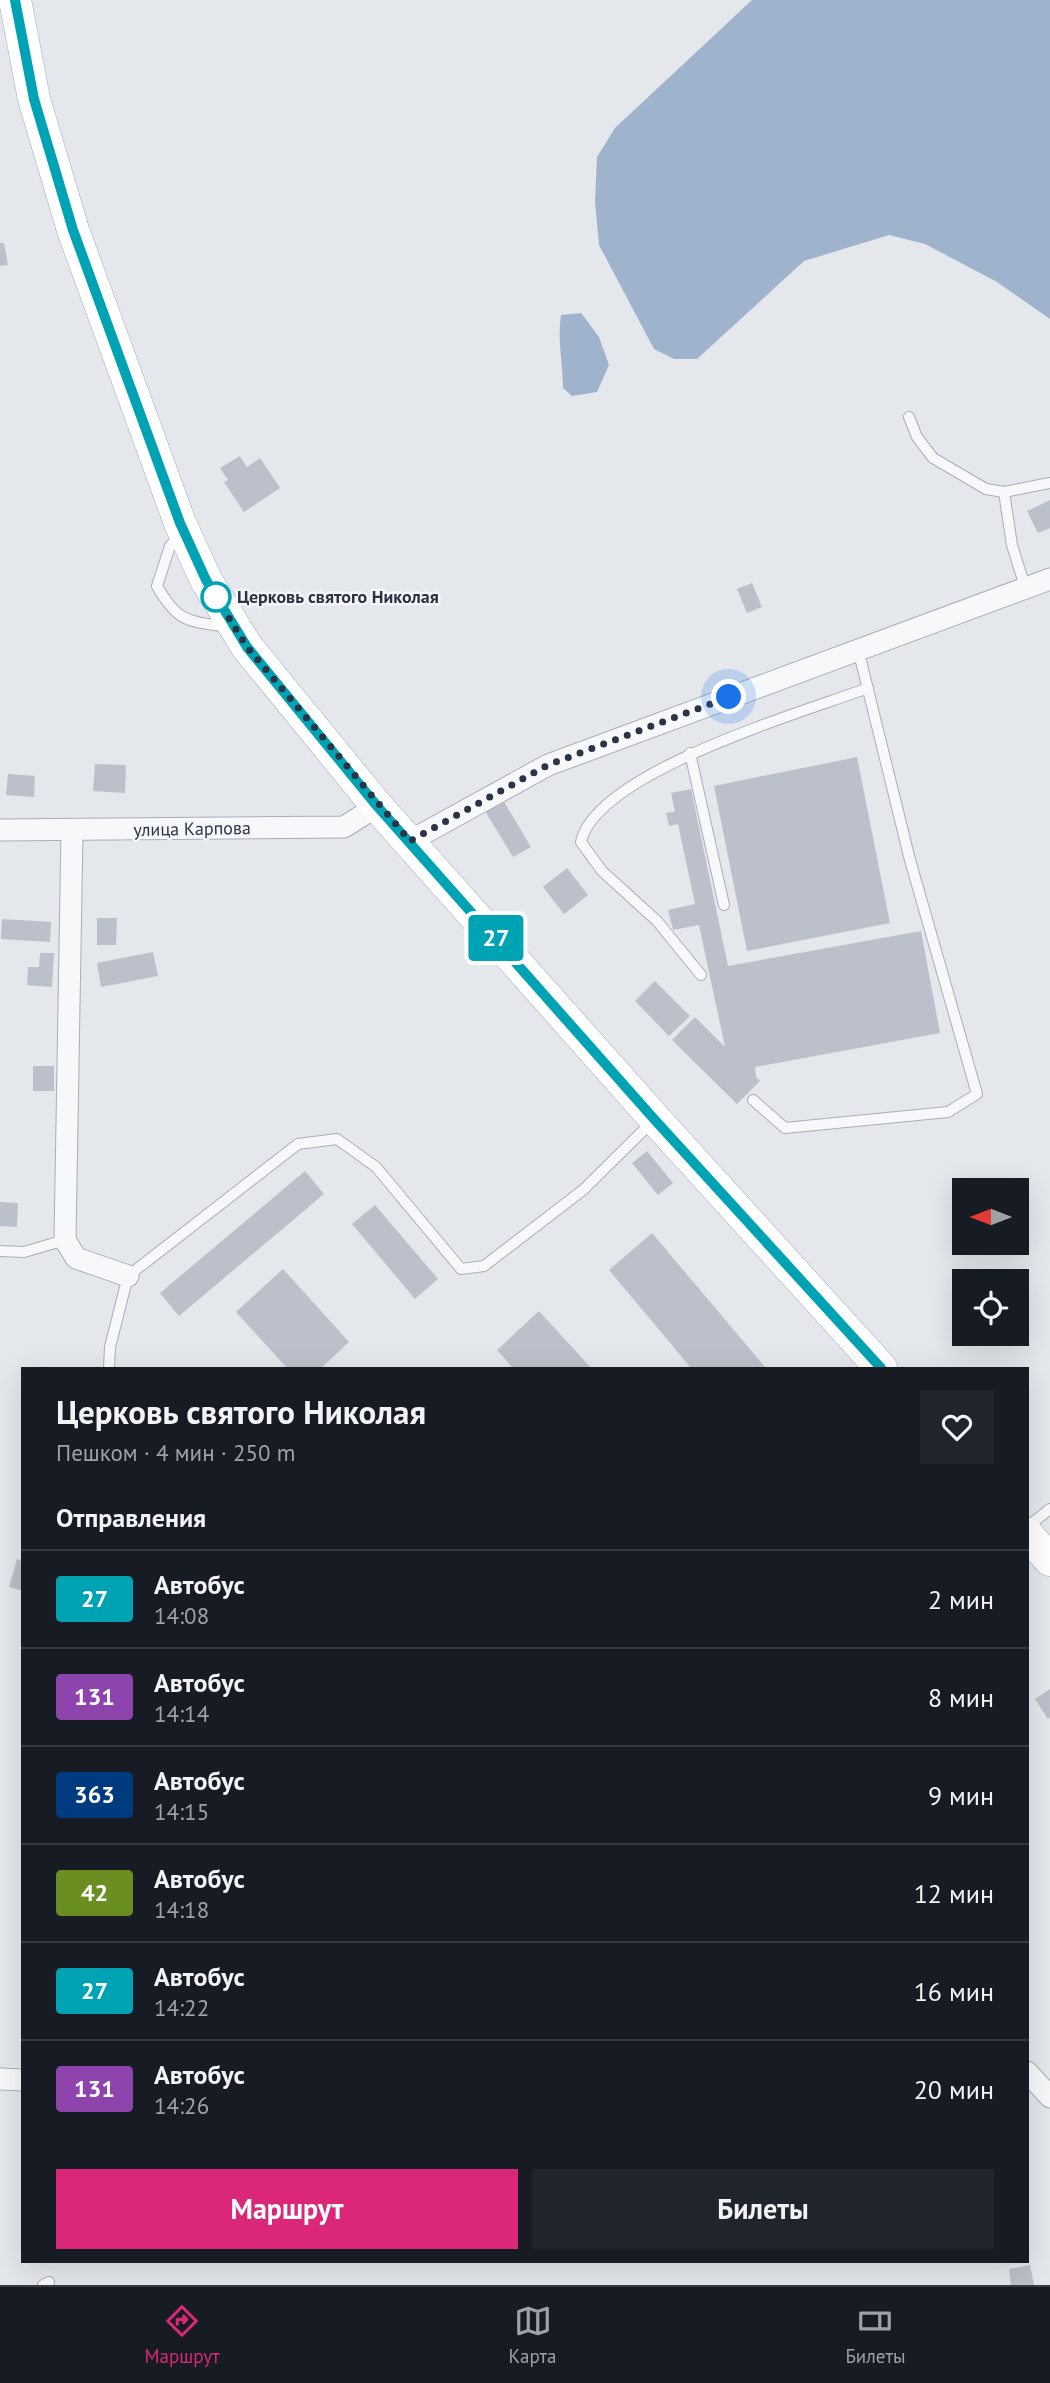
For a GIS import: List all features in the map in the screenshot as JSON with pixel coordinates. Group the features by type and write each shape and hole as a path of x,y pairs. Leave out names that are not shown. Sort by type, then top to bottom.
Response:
{"main road":[{"path":"15,0 34,99 73,230 184,532 206,580 247,647 377,806 654,1119 880,1367"},
{"path":"1029,1536 1050,1560"}],"street":[{"path":"410,841 548,765 1050,579"},
{"name":"улица Карпова","path":"0,830 344,827 377,806"},
{"path":"72,831 65,1240 76,1258 128,1276"},
{"path":"1029,2074 1050,2097"},
{"path":"0,2079 21,2080"}],"lane":[{"path":"909,416 917,437 933,458 986,489 1004,492 1050,483"},
{"path":"1004,492 1012,545 1025,587"},
{"path":"184,532 170,546 157,586 171,611 192,622 235,628"},
{"path":"753,1100 785,1128 948,1112 977,1094 910,860 858,648"},
{"path":"701,975 657,921 602,871 581,842 584,827 630,786 690,753 868,688"},
{"path":"690,753 724,905"},
{"path":"109,1367 110,1347 128,1276 298,1144 337,1139 376,1167 461,1269 484,1266 583,1190 654,1119"},
{"path":"0,1251 24,1252 65,1240"},
{"path":"1029,1525 1050,1509"}],"water":[{"path":"752,0 1050,0 1050,319 997,282 925,244 889,235 804,261 697,359 674,359 654,349 599,245 595,202 597,157 615,128"},
{"path":"581,313 599,337 609,365 597,392 572,396 563,388 560,324 561,315"}],"building":[{"path":"0,243 4,243 8,265 0,266"},
{"path":"240,456 247,467 260,458 280,488 244,512 224,482 228,480 220,468"},
{"path":"1050,500 1050,528 1038,533 1027,511"},
{"path":"752,583 762,607 747,613 737,589"},
{"path":"857,757 890,923 747,951 714,786"},
{"path":"95,764 126,765 125,793 93,791"},
{"path":"8,774 35,776 34,797 6,795"},
{"path":"691,789 728,966 921,931 940,1033 755,1067 756,1077 760,1081 737,1104 672,1040 695,1017 725,1047 699,925 673,930 668,910 695,904 678,824 669,826 666,813 675,812 671,793"},
{"path":"503,800 531,847 513,857 485,811"},
{"path":"567,868 588,895 564,914 543,887"},
{"path":"97,918 117,918 116,945 97,945"},
{"path":"2,919 51,922 50,942 1,939"},
{"path":"153,952 158,976 101,987 97,963"},
{"path":"40,953 54,953 52,987 27,985 28,967 39,967"},
{"path":"655,981 690,1016 669,1036 635,1001"},
{"path":"33,1066 54,1066 54,1091 33,1091"},
{"path":"647,1151 673,1183 658,1195 632,1163"},
{"path":"305,1171 324,1194 179,1316 160,1293"},
{"path":"0,1202 18,1203 17,1227 0,1226"},
{"path":"375,1205 438,1279 415,1299 352,1224"},
{"path":"652,1233 765,1367 690,1367 609,1270"},
{"path":"283,1269 349,1342 322,1367 286,1367 236,1312"},
{"path":"539,1311 590,1367 512,1367 497,1350"},
{"path":"17,1559 21,1560 21,1590 9,1587"},
{"path":"1050,1689 1050,1717 1048,1719 1035,1699"},
{"path":"1030,2265 1034,2285 1011,2285 1009,2269"}],"bus line":[{"name":"27","path":"15,0 34,99 73,230 180,523 206,580 247,647 377,806 654,1119 880,1367"}],"place":[{"name":"Церковь святого Николая","path":"216,597"}],"route":[{"path":"216,597 247,647 377,806 410,841 548,765 729,697"}]}
